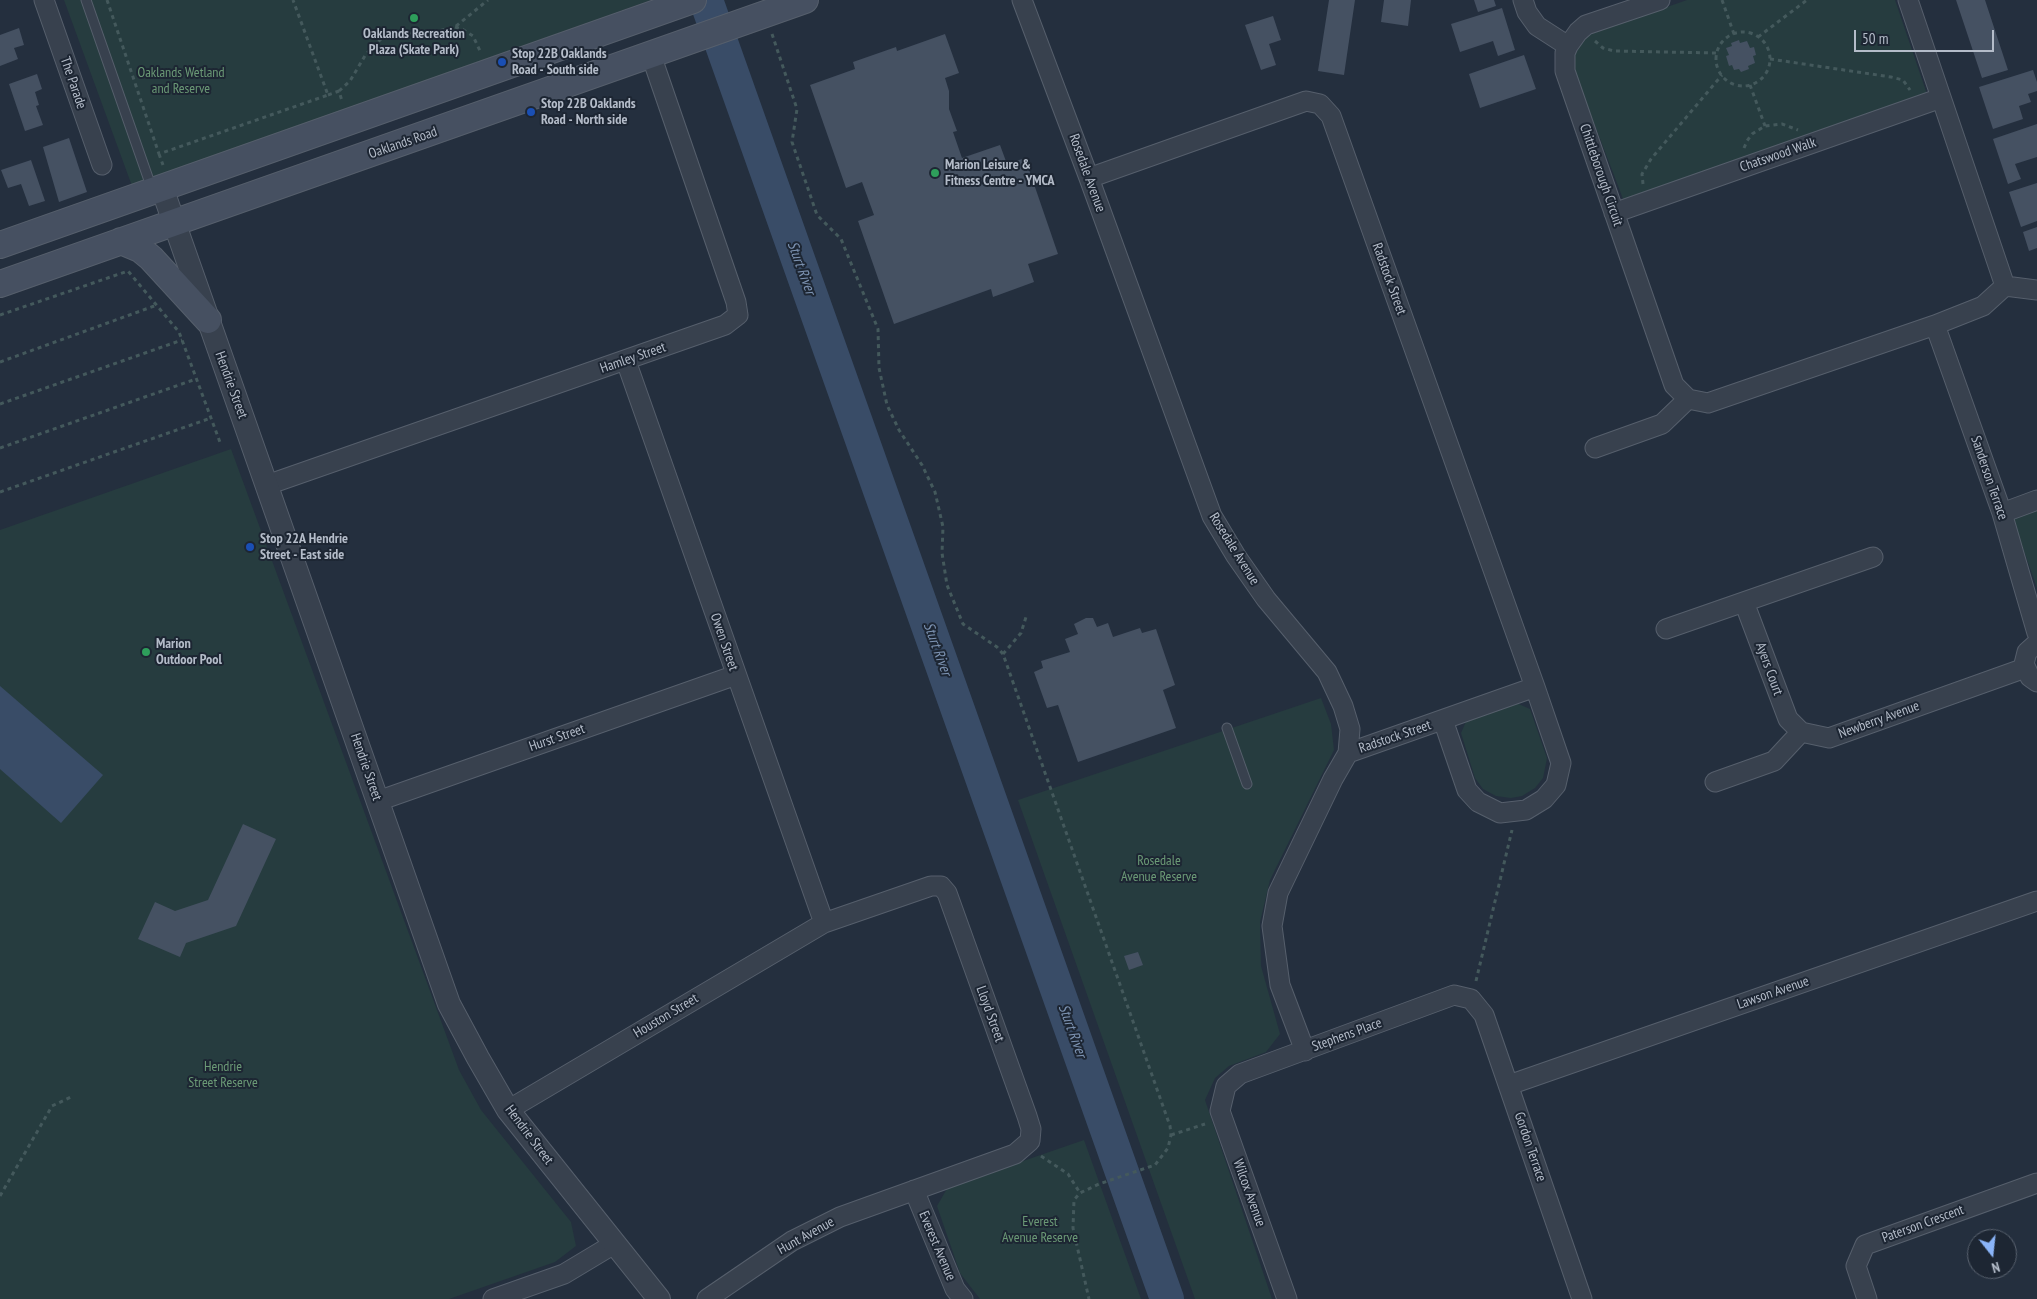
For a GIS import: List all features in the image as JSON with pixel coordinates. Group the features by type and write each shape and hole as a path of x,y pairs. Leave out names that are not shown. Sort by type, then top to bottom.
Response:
{"main road":[{"path":"0,245 692,0"},
{"name":"Oaklands Road","path":"0,284 641,59 767,22 805,0"},
{"path":"610,29 606,45 608,53 616,59 641,59"},
{"path":"121,241 140,249 151,258 208,320"}],"street":[{"name":"The Parade","path":"44,0 102,165"},
{"name":"Rosedale Avenue","path":"1022,0 1090,178 1212,516 1236,556 1266,599 1327,672 1343,706 1350,729 1348,753 1333,779 1278,893 1272,926 1280,985 1305,1051"},
{"path":"1523,0 1527,12 1537,26 1568,46 1578,32 1586,25 1660,0"},
{"path":"1908,0 2005,286"},
{"name":"Chittleborough Circuit","path":"1568,46 1565,71 1674,385 1688,399"},
{"name":"Hamley Street","path":"267,485 626,361 725,325 738,315 736,302 641,59"},
{"name":"Chatswood Walk","path":"1614,213 1941,98"},
{"name":"Radstock Street","path":"1090,178 1306,101 1320,104 1331,116 1561,763 1556,785 1544,799 1526,810 1500,813 1478,802 1467,790 1443,720"},
{"name":"Hendrie Street","path":"157,190 173,224 208,320 449,1004 508,1110 659,1299"},
{"path":"1595,448 1662,424 1688,399 1708,403 1935,325 1983,306 2005,286 2037,290"},
{"name":"Sanderson Terrace","path":"1935,325 2002,513 2037,633"},
{"name":"Owen Street","path":"626,361 824,923"},
{"path":"2002,513 2037,500"},
{"path":"1666,629 1873,557"},
{"name":"Ayers Court","path":"1744,602 1788,719 1801,732"},
{"path":"2031,675 2025,656 2029,648 2037,643"},
{"name":"Hurst Street","path":"378,801 736,675"},
{"name":"Newberry Avenue","path":"1801,732 1829,738 2031,675"},
{"name":"Radstock Street","path":"1348,753 1535,686"},
{"path":"1715,782 1774,761 1801,732"},
{"name":"Lloyd Street","path":"824,923 931,886 941,886 948,893 1027,1116 1031,1129 1030,1141 1026,1145"},
{"name":"Lawson Avenue","path":"1509,1085 2037,901"},
{"name":"Houston Street","path":"508,1110 824,923"},
{"name":"Stephens Place","path":"1226,1086 1240,1074 1454,996 1471,999"},
{"name":"Gordon Terrace","path":"1471,999 1484,1015 1582,1299"},
{"name":"Wilcox Avenue","path":"1226,1086 1220,1111 1222,1119 1287,1299"},
{"path":"914,1190 1015,1154 1026,1145"},
{"name":"Paterson Crescent","path":"1867,1299 1856,1266 1865,1245 2037,1183"},
{"name":"Hunt Avenue","path":"707,1299 792,1241 840,1217 914,1190"},
{"name":"Everest Avenue","path":"914,1190 955,1289 964,1299"},
{"path":"493,1299 564,1274 614,1244"}],"lane":[{"path":"86,0 157,190"},
{"path":"1227,728 1247,784"}],"path":[{"path":"107,0 159,154 328,95 293,0"},
{"path":"339,91 350,81 366,54 381,39 410,33 430,33 455,27 488,0"},
{"path":"1722,0 1734,34"},
{"path":"1758,37 1808,0"},
{"path":"767,22 797,109 792,142 817,215 841,239 878,329 879,368 887,405 899,430 922,465 935,492 943,527 942,553 946,577 956,610 963,624 997,647 1003,654 1143,1047 1171,1135 1168,1148 1155,1165 1080,1192 1074,1200 1073,1228 1089,1299"},
{"path":"1586,25 1595,40 1603,48 1614,51 1716,53"},
{"path":"455,27 473,36 478,44 488,73"},
{"path":"1751,33 1758,37 1765,43 1770,59 1764,75 1750,85 1732,84 1722,75 1716,63 1716,53 1720,45 1726,38 1734,34 1751,33"},
{"path":"1770,59 1903,80 1908,86 1916,107"},
{"path":"1648,201 1642,174 1651,159 1722,75"},
{"path":"1750,85 1765,126"},
{"path":"1748,166 1744,154 1747,141 1752,134 1765,126 1782,124 1795,128 1803,136 1806,145"},
{"path":"0,314 128,271 179,332 221,445"},
{"path":"0,362 157,305"},
{"path":"0,404 182,340"},
{"path":"0,448 196,379"},
{"path":"0,492 211,418"},
{"path":"1003,654 1021,633 1026,617"},
{"path":"1471,999 1512,836 1513,812"},
{"path":"0,1196 52,1106 71,1097"},
{"path":"1171,1135 1222,1119"},
{"path":"1026,1145 1068,1174 1080,1192"}],"green space":[{"name":"Oaklands Wetland and Reserve","path":"64,0 651,0 132,186"},
{"path":"1687,0 1895,0 1928,97 1625,204 1573,68 1573,54 1587,35"},
{"name":"Hendrie Street Reserve","path":"231,449 459,1070 481,1110 571,1222 576,1246 555,1262 449,1299 0,1299 0,530"},
{"path":"2037,508 2037,588 2012,517"},
{"name":"Rosedale Avenue Reserve","path":"1321,698 1331,724 1334,750 1270,880 1260,922 1261,966 1280,1034 1266,1052 1229,1066 1215,1078 1205,1100 1272,1299 1195,1299 1018,800"},
{"path":"1514,702 1530,709 1547,758 1543,778 1535,788 1522,796 1511,798 1496,796 1483,789 1475,778 1461,733 1468,717"},
{"name":"Everest Avenue Reserve","path":"1084,1140 1141,1299 980,1299 960,1273 937,1206 948,1187"}],"water":[{"path":"0,686 103,775 61,823 0,769"}],"building":[{"path":"1329,0 1355,0 1344,75 1318,71"},
{"path":"1384,0 1411,0 1408,26 1381,22"},
{"path":"1474,0 1494,0 1496,6 1478,12"},
{"path":"1956,0 1985,0 2008,70 1982,78"},
{"path":"1502,8 1515,50 1498,56 1493,41 1460,52 1451,24"},
{"path":"1273,16 1281,40 1269,44 1276,65 1261,70 1245,25"},
{"path":"19,28 24,45 14,48 18,59 0,66 0,35"},
{"name":"Marion Leisure & Fitness Centre - YMCA","path":"945,34 959,73 945,78 949,91 949,109 957,131 953,132 962,158 1000,145 1007,164 1025,158 1058,254 1028,264 1034,282 993,297 991,289 894,324 858,221 874,215 862,182 846,188 810,85 855,69 853,62 896,47 897,51"},
{"path":"1739,40 1740,43 1747,41 1750,48 1754,47 1756,55 1753,56 1755,63 1748,66 1749,69 1741,72 1739,69 1734,70 1732,65 1729,66 1726,56 1729,55 1726,48 1732,46 1731,43"},
{"path":"1524,55 1536,89 1480,108 1469,74"},
{"path":"2033,70 2037,82 2037,91 2028,94 2031,102 2019,106 2023,119 1993,129 1979,87"},
{"path":"37,74 42,89 35,92 39,105 36,106 43,125 25,131 9,84"},
{"path":"2037,124 2037,157 2015,164 2021,179 2008,184 1993,139"},
{"path":"69,138 87,192 59,202 43,147"},
{"path":"31,160 45,201 29,206 21,184 8,188 1,170"},
{"path":"2037,183 2037,221 2021,227 2009,192"},
{"path":"2037,227 2037,248 2029,251 2023,232"},
{"path":"1086,618 1093,618 1097,627 1108,623 1113,637 1140,628 1142,633 1156,629 1175,685 1163,690 1176,728 1078,762 1058,705 1047,708 1034,672 1043,668 1041,661 1070,652 1065,639 1078,634 1074,624"},
{"path":"243,824 276,839 236,926 186,943 180,957 138,939 155,902 175,911 208,900"},
{"path":"1138,952 1143,965 1129,970 1124,956"}],"waterway":[{"name":"Sturt River","path":"706,0 1167,1299"}],"place":[{"name":"Oaklands Recreation Plaza (Skate Park)","path":"414,18"},
{"name":"Stop 22B Oaklands Road - South side","path":"502,62"},
{"name":"Stop 22B Oaklands Road - North side","path":"531,112"},
{"name":"Marion Leisure & Fitness Centre - YMCA","path":"935,173"},
{"name":"Stop 22A Hendrie Street - East side","path":"250,547"},
{"name":"Marion Outdoor Pool","path":"146,652"}]}
